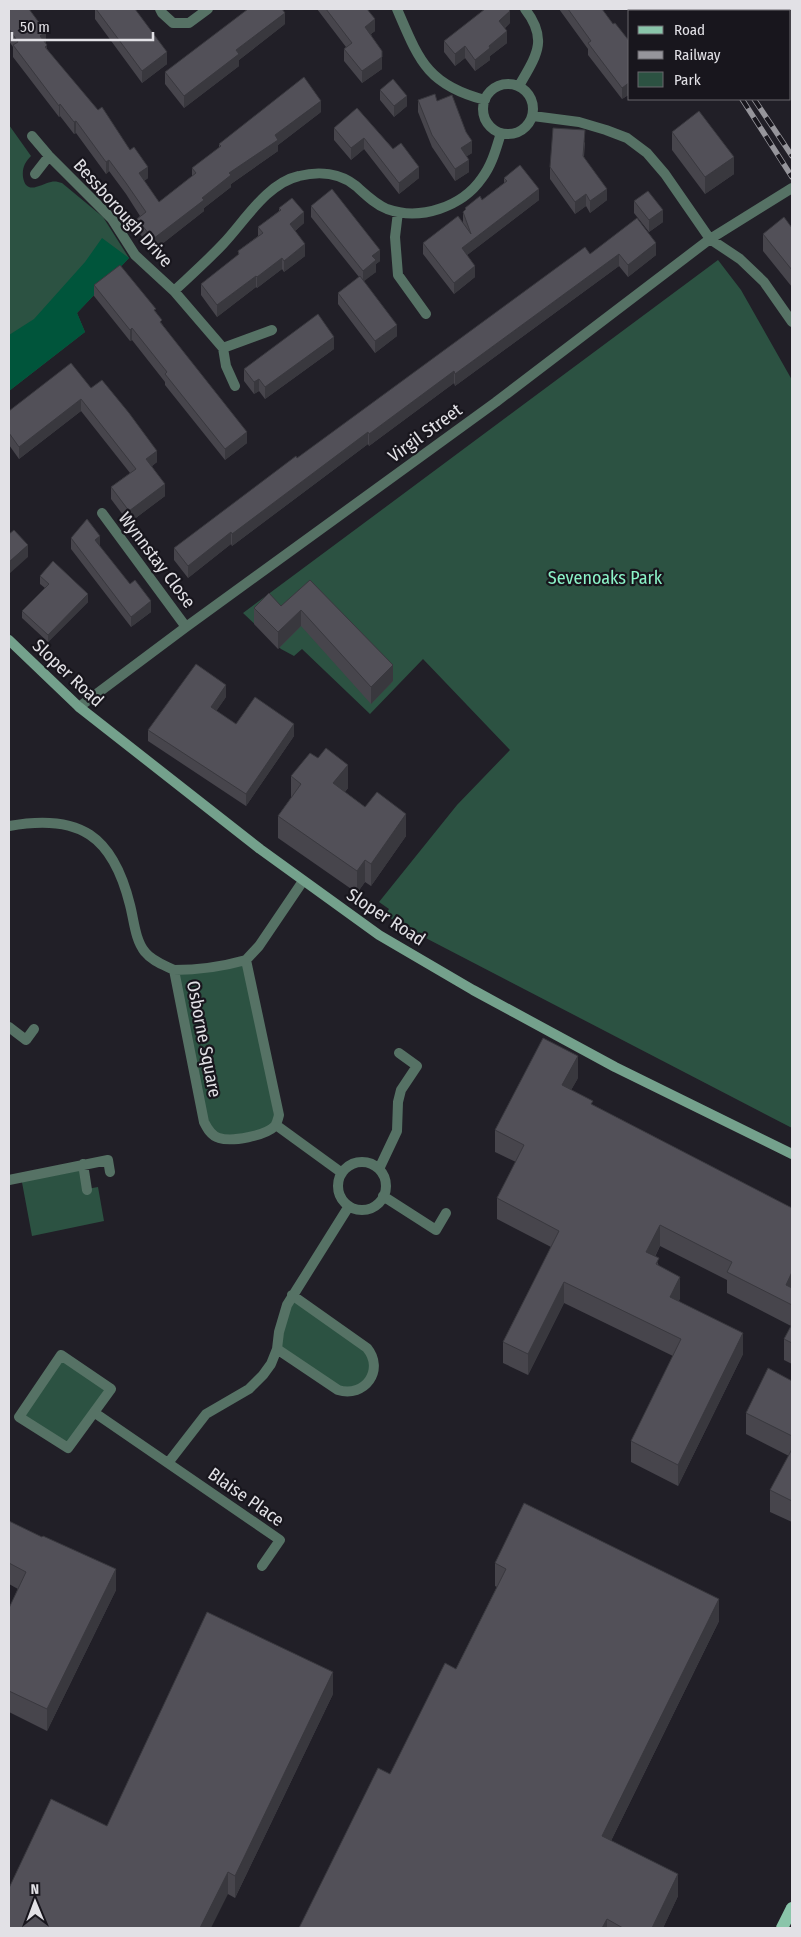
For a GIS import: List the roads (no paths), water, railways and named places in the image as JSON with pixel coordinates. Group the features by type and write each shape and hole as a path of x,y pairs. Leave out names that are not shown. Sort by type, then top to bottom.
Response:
{"main road":[{"path":"782,1928 792,1908"}],"street":[{"path":"160,9 173,23 189,22 208,9"},
{"path":"397,9 417,55 431,73 452,89 485,100"},
{"path":"519,86 537,55 539,43 537,28 525,9"},
{"path":"500,85 519,86 531,98 534,107 533,116 522,130 515,133 501,133 493,129 486,120 483,110 485,100 492,90 500,85"},
{"path":"533,116 579,122 627,138 647,153 665,174 710,239 740,258 764,282 792,322"},
{"name":"Bessborough Drive","path":"174,291 223,244 257,203 280,185 297,176 333,174 344,178 370,199 385,208 398,212 421,214 436,210 468,193 482,179 494,157 501,133"},
{"name":"Bessborough Drive","path":"32,136 49,156 112,219 135,255 174,291 223,348 226,366 235,386"},
{"name":"Bessborough Drive","path":"35,174 49,156"},
{"name":"Virgil Street","path":"79,707 496,402 710,239 792,188"},
{"path":"398,212 396,237 398,275 426,314"},
{"path":"223,348 272,330"},
{"name":"Wynnstay Close","path":"102,513 186,627"},
{"name":"Sloper Road","path":"9,640 79,707 303,881 380,935 473,990 614,1067 792,1154"},
{"path":"9,826 32,822 67,824 98,841 108,851 121,874 139,942 146,953 158,963 174,970"},
{"path":"303,881 259,946 246,960 277,1104 279,1115 276,1125 342,1172"},
{"name":"Osborne Square","path":"246,960 214,968 174,970 204,1122 210,1133 218,1138 238,1139 266,1132 276,1125"},
{"path":"9,1027 26,1040 34,1029"},
{"path":"379,1169 397,1131 398,1102 401,1090 417,1066 399,1053"},
{"path":"9,1180 108,1160 110,1172"},
{"path":"356,1163 372,1164 379,1169 385,1180 386,1188 383,1196 378,1203 368,1209 349,1206 340,1196 338,1188 342,1172 348,1166 356,1163"},
{"path":"83,1164 87,1190"},
{"path":"383,1196 436,1230 446,1213"},
{"path":"168,1463 206,1414 249,1390 271,1364 277,1349 282,1320 292,1295 349,1206"},
{"path":"277,1349 338,1390 346,1392 355,1391 363,1387 374,1371 372,1354 367,1348 292,1295"},
{"path":"61,1355 111,1389 95,1413 68,1448 20,1418 61,1355"},
{"name":"Blaise Place","path":"95,1413 280,1540 262,1566"}],"railway":[{"path":"743,100 792,177"},
{"path":"755,100 792,156"}],"park label":[{"name":"Sevenoaks Park","path":"605,578"}]}
